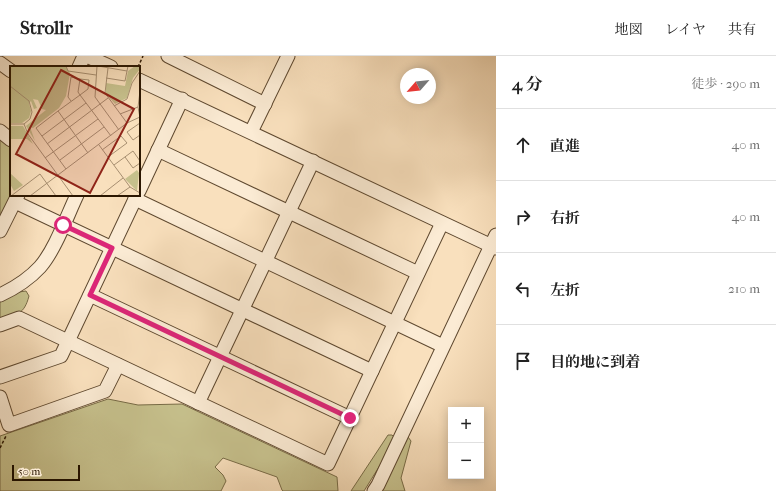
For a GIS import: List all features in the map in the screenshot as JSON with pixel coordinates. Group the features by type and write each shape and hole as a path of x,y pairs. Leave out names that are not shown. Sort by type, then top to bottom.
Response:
{"street":[{"path":"79,66 84,56"},
{"path":"87,56 109,66"},
{"path":"168,56 265,104"},
{"path":"251,132 265,104 284,57"},
{"path":"0,63 10,70"},
{"path":"140,80 442,223 494,243 374,491"},
{"path":"140,189 182,99"},
{"path":"0,131 10,139"},
{"path":"158,150 418,273"},
{"path":"198,403 313,161"},
{"path":"0,295 28,279 41,266 50,253 77,196"},
{"path":"0,377 61,356 137,196"},
{"path":"139,196 266,261 443,346"},
{"path":"0,230 17,199 63,225 372,371"},
{"path":"0,325 19,318 328,464 442,223"},
{"path":"90,295 350,418"},
{"path":"0,397 9,425 105,391 118,365"}],"path":[{"path":"138,66 143,56"},
{"path":"0,448 9,432 9,425"}],"shaded area":[{"path":"0,137 10,144 11,196 0,224"},
{"path":"26,291 29,296 25,307 19,313 0,321 0,300 19,292"},
{"path":"108,399 138,405 182,404 337,477 338,491 283,491 277,477 223,458 215,467 223,475 226,481 221,491 0,491 0,436"},
{"path":"388,435 392,435 394,437 387,454 364,491 351,491"},
{"path":"408,437 411,441 401,478 405,491 380,491"}],"route":[{"path":"63,225 112,248 90,295 350,418"}]}
